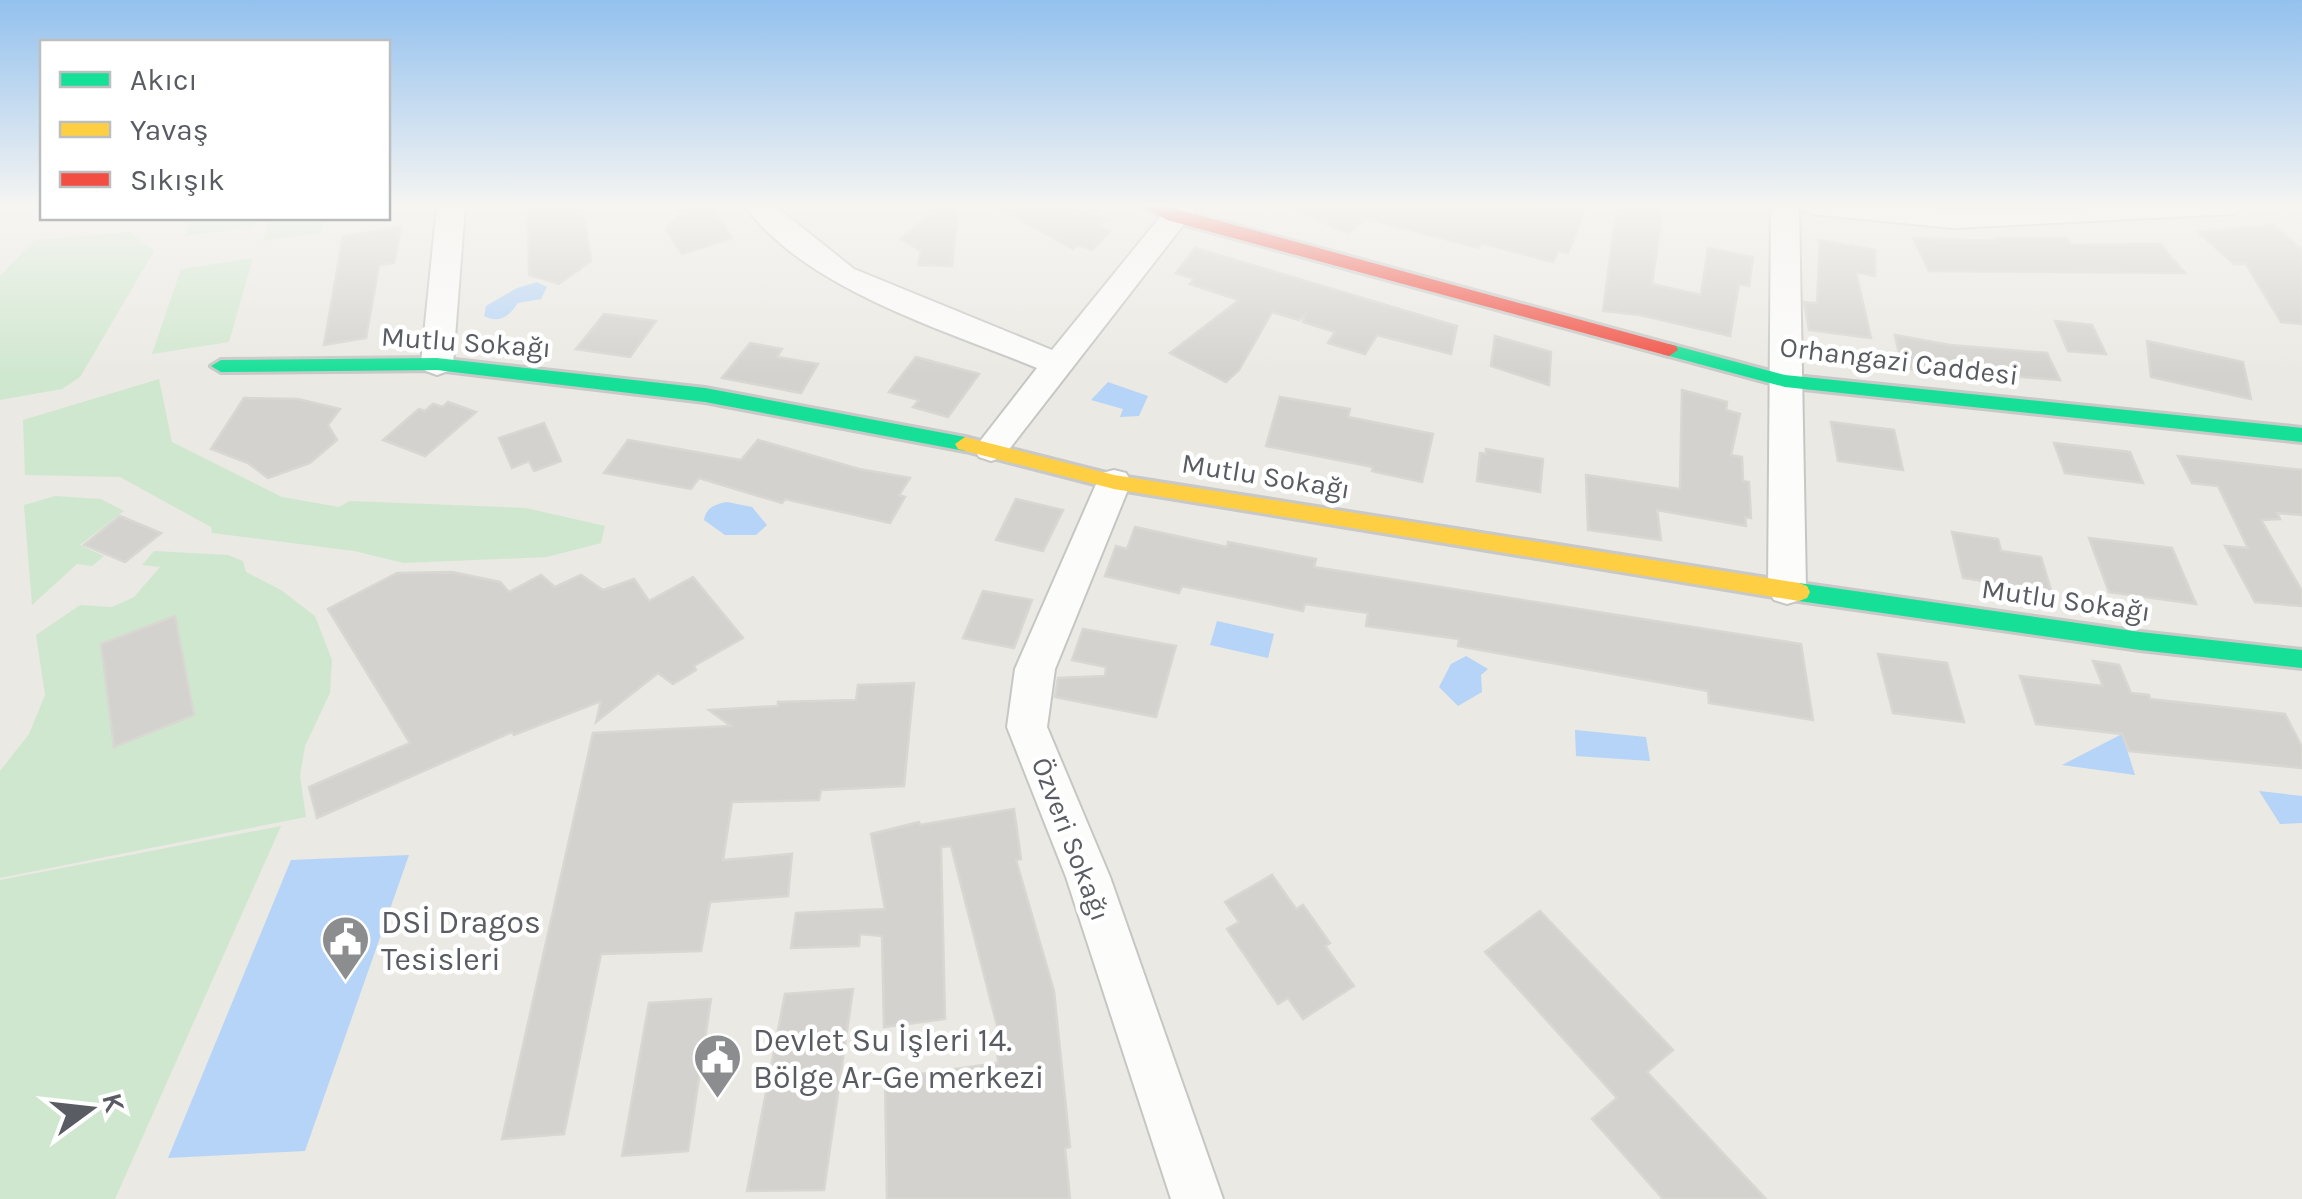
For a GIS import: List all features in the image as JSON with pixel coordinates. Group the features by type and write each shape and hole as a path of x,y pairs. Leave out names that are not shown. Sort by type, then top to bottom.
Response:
{"street":[{"path":"437,364 447,262"},
{"path":"824,262 842,276 1056,364"},
{"path":"991,448 1131,262"},
{"name":"Orhangazi Caddesi","path":"1358,262 1784,382 2302,434"},
{"path":"1785,262 1788,590"},
{"name":"Mutlu Sokağı","path":"221,366 437,364 705,396 991,448 1114,482 1788,590 2140,641 2302,660"},
{"name":"Özveri Sokağı","path":"1114,482 1035,669 1027,727 1088,877 1197,1199"}],"green space":[{"path":"14,262 148,262 80,377 62,389 0,400 0,276"},
{"path":"252,262 229,342 152,354 181,269"},
{"path":"159,379 172,442 282,497 339,507 350,501 526,508 605,526 601,543 547,557 404,563 354,551 212,533 211,527 120,477 25,475 23,420"},
{"path":"55,496 101,499 124,511 80,545 104,556 92,566 77,564 32,605 24,505"},
{"path":"154,551 228,555 243,561 246,572 281,590 315,616 332,660 330,693 305,746 300,776 306,817 0,878 0,771 29,734 45,695 36,635 80,605 112,607 134,597 160,567 142,565"},
{"path":"281,826 115,1199 0,1199 0,880"}],"water":[{"path":"537,282 547,287 541,299 518,303 499,319 484,316 486,306 517,288"},
{"path":"1108,382 1148,396 1139,416 1120,417 1123,409 1091,400"},
{"path":"727,502 752,507 767,525 756,535 725,535 704,520 709,509"},
{"path":"1217,621 1274,634 1268,658 1210,645"},
{"path":"1466,656 1488,669 1481,675 1482,692 1458,706 1439,687 1451,664"},
{"path":"1575,730 1646,737 1650,761 1576,756"},
{"path":"2122,734 2135,775 2062,765"},
{"path":"2259,791 2302,796 2302,823 2280,824"},
{"path":"409,855 305,1151 168,1158 291,860"}],"building":[{"path":"338,262 394,262 379,265 366,338 324,345"},
{"path":"529,262 590,262 559,284 529,275"},
{"path":"919,262 952,262 952,266 918,265"},
{"path":"1184,262 1242,262 1457,326 1451,354 1377,335 1365,354 1328,343 1335,332 1303,322 1305,315 1299,320 1272,312 1239,370 1226,382 1170,353 1239,300 1190,284 1194,279 1176,273"},
{"path":"1610,262 1655,262 1652,284 1701,295 1706,262 1752,262 1749,286 1739,284 1730,336 1640,315 1603,311"},
{"path":"1819,262 1875,262 1875,276 1856,272 1871,338 1809,330 1804,302 1817,303"},
{"path":"1925,262 2175,262 2185,273 1929,271"},
{"path":"2232,262 2302,262 2302,324 2281,322 2246,264"},
{"path":"604,314 656,321 630,357 576,349"},
{"path":"2055,321 2092,325 2106,354 2068,351"},
{"path":"1895,335 1950,345 2047,353 2060,380 1902,368"},
{"path":"1495,336 1551,352 1549,385 1491,366"},
{"path":"2147,341 2243,362 2251,399 2151,377"},
{"path":"750,343 782,349 777,357 818,364 801,393 722,378"},
{"path":"916,357 979,374 948,417 913,407 919,400 889,392"},
{"path":"1682,390 1727,402 1726,410 1740,414 1731,455 1742,457 1743,481 1749,482 1751,518 1745,517 1746,526 1657,510 1661,540 1588,530 1586,475 1680,489"},
{"path":"1280,397 1350,409 1348,417 1433,434 1422,482 1372,471 1373,467 1266,446"},
{"path":"244,398 298,399 340,409 328,425 337,440 310,463 268,478 248,463 211,449"},
{"path":"448,402 476,412 425,456 383,440 419,409 425,411 433,404 443,407"},
{"path":"1831,422 1894,430 1903,470 1838,461"},
{"path":"544,423 561,461 534,471 529,461 512,468 499,438"},
{"path":"628,440 741,460 758,440 859,469 910,478 899,495 905,497 890,523 785,499 782,503 699,478 691,489 604,473"},
{"path":"2054,443 2130,452 2143,483 2065,473"},
{"path":"1486,449 1543,459 1540,492 1477,481 1480,453 1486,454"},
{"path":"2178,456 2302,470 2302,515 2277,513 2280,519 2261,520 2302,591 2302,606 2255,602 2225,546 2248,548 2218,486 2192,483"},
{"path":"1016,499 1063,510 1043,551 996,540"},
{"path":"120,516 161,533 125,562 84,545"},
{"path":"1135,527 1227,547 1228,542 1316,559 1314,567 1801,644 1813,720 1709,703 1708,691 1458,646 1459,639 1366,626 1368,613 1305,604 1303,611 1182,586 1179,593 1105,576 1116,546 1127,549"},
{"path":"1952,532 1998,539 2001,551 2041,557 2054,600 2011,593 2009,585 1963,578"},
{"path":"2089,538 2172,548 2196,604 2109,592"},
{"path":"452,572 500,582 509,592 541,575 555,587 581,575 603,590 634,579 649,601 693,577 743,638 694,666 696,670 673,684 658,673 596,722 601,701 514,735 512,732 317,818 309,787 410,743 328,609 397,573"},
{"path":"983,591 1032,600 1014,648 963,638"},
{"path":"175,616 194,715 114,747 101,644"},
{"path":"1083,629 1176,646 1156,717 1055,697 1058,678 1105,676 1106,667 1072,660"},
{"path":"1878,654 1947,663 1964,722 1893,713"},
{"path":"2093,661 2119,665 2131,693 2149,695 2150,699 2285,714 2302,747 2302,768 2129,751 2122,734 2036,724 2020,676 2103,686"},
{"path":"914,683 904,786 821,790 819,800 732,802 723,860 792,854 788,896 710,902 701,951 601,954 564,1134 502,1139 593,733 731,726 709,710 778,706 778,702 856,700 858,685"},
{"path":"1014,809 1021,859 1016,860 1054,991 1070,1147 1065,1148 1070,1199 887,1199 885,1079 998,1063 997,1046 1002,1045 951,846 941,847 945,1019 884,1027 882,936 860,934 859,946 791,948 796,913 885,909 871,834 919,822 920,825"},
{"path":"1272,875 1296,909 1303,905 1330,943 1325,946 1354,986 1303,1019 1288,998 1278,1004 1227,929 1239,922 1225,902"},
{"path":"1540,911 1673,1050 1647,1072 1766,1199 1663,1199 1592,1119 1617,1098 1485,952"},
{"path":"853,989 824,1190 747,1191 785,994"},
{"path":"711,999 688,1151 622,1156 649,1003"}],"traffic: fast":[{"path":"1669,350 1785,381 2302,435"},
{"path":"221,366 437,364 705,395 965,444"},
{"path":"1799,592 2140,641 2302,659"}],"traffic: slow":[{"path":"965,444 1114,482 1799,592"}],"traffic: jam":[{"path":"1343,262 1669,350"}],"place":[{"name":"DSİ Dragos Tesisleri","path":"346,982"},
{"name":"Devlet Su İşleri 14. Bölge Ar-Ge merkezi","path":"718,1100"}]}
